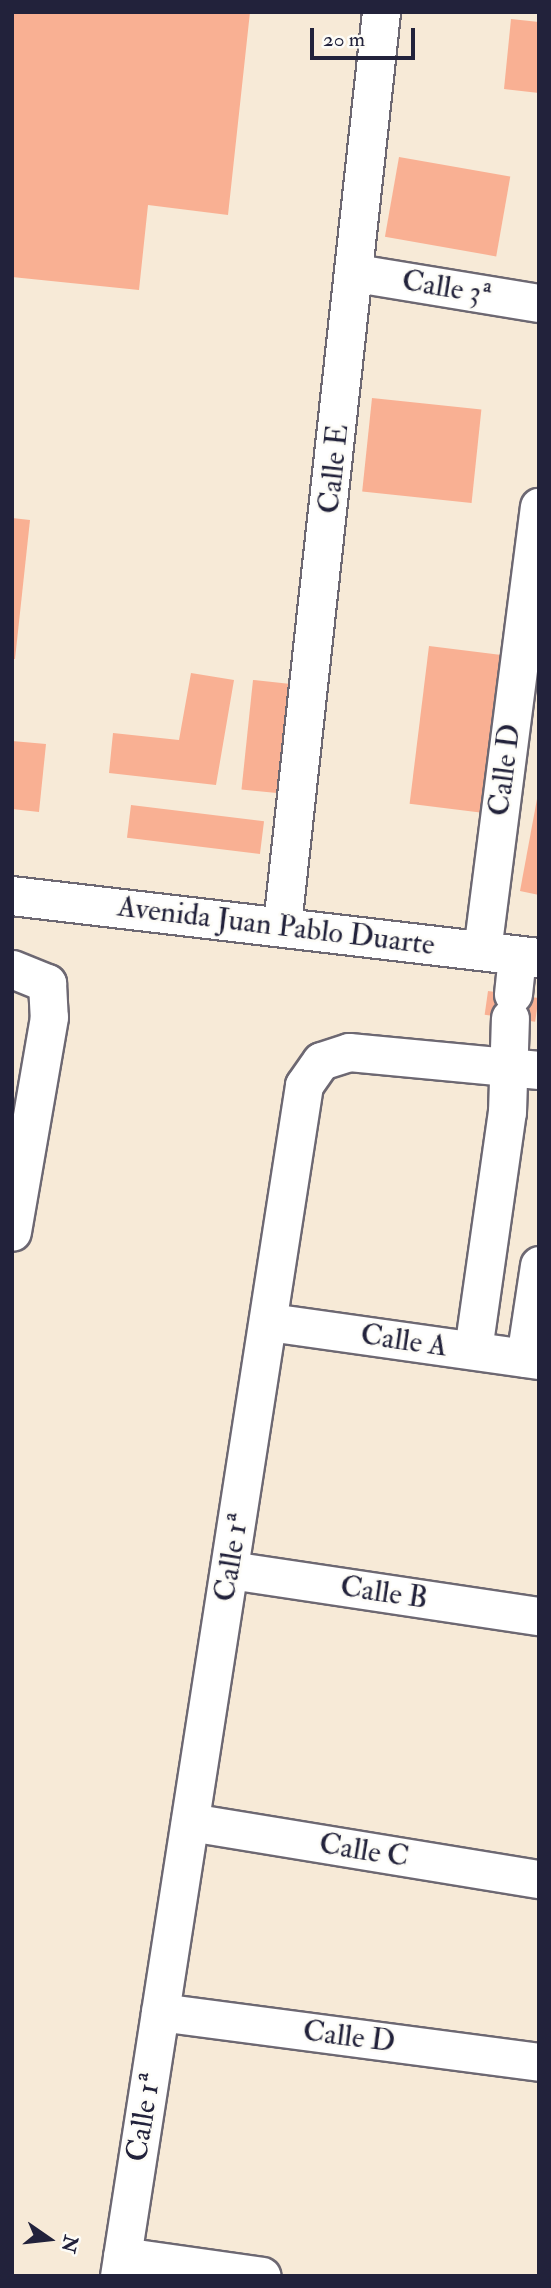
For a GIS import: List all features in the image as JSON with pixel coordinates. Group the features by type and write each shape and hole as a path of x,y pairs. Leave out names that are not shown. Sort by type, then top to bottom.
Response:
{"street":[{"name":"Calle E","path":"282,925 356,273 381,12"},
{"name":"Calle 3ª","path":"356,273 539,303"},
{"name":"Calle D","path":"473,1350 525,1068 511,1006 539,507"},
{"name":"Avenida Juan Pablo Duarte","path":"12,896 282,925 513,955"},
{"path":"12,969 47,983 50,1017 12,1232"},
{"name":"Calle 1ª","path":"120,2266 269,1322 302,1092 310,1072 321,1061 349,1052 525,1068"},
{"path":"532,1359 539,1265"},
{"name":"Calle A","path":"269,1322 532,1359"},
{"name":"Calle B","path":"230,1570 539,1616"},
{"name":"Calle C","path":"190,1822 539,1879"},
{"name":"Calle D","path":"160,2012 539,2062"},
{"path":"120,2266 262,2276"}],"building":[{"path":"12,12 250,12 228,215 148,205 139,290 12,277"},
{"path":"511,19 539,22 539,93 504,89"},
{"path":"399,157 510,177 496,256 385,237"},
{"path":"372,398 481,409 472,503 362,491"},
{"path":"12,518 30,520 15,659 12,659"},
{"path":"429,646 501,655 482,813 410,804"},
{"path":"191,673 234,680 216,785 109,773 113,733 179,740"},
{"path":"253,680 291,684 279,793 242,789"},
{"path":"12,741 46,744 39,812 12,809"},
{"path":"539,799 539,895 520,891"},
{"path":"131,805 264,821 260,854 127,838"},
{"path":"488,991 539,998 535,1022 485,1015"}]}
